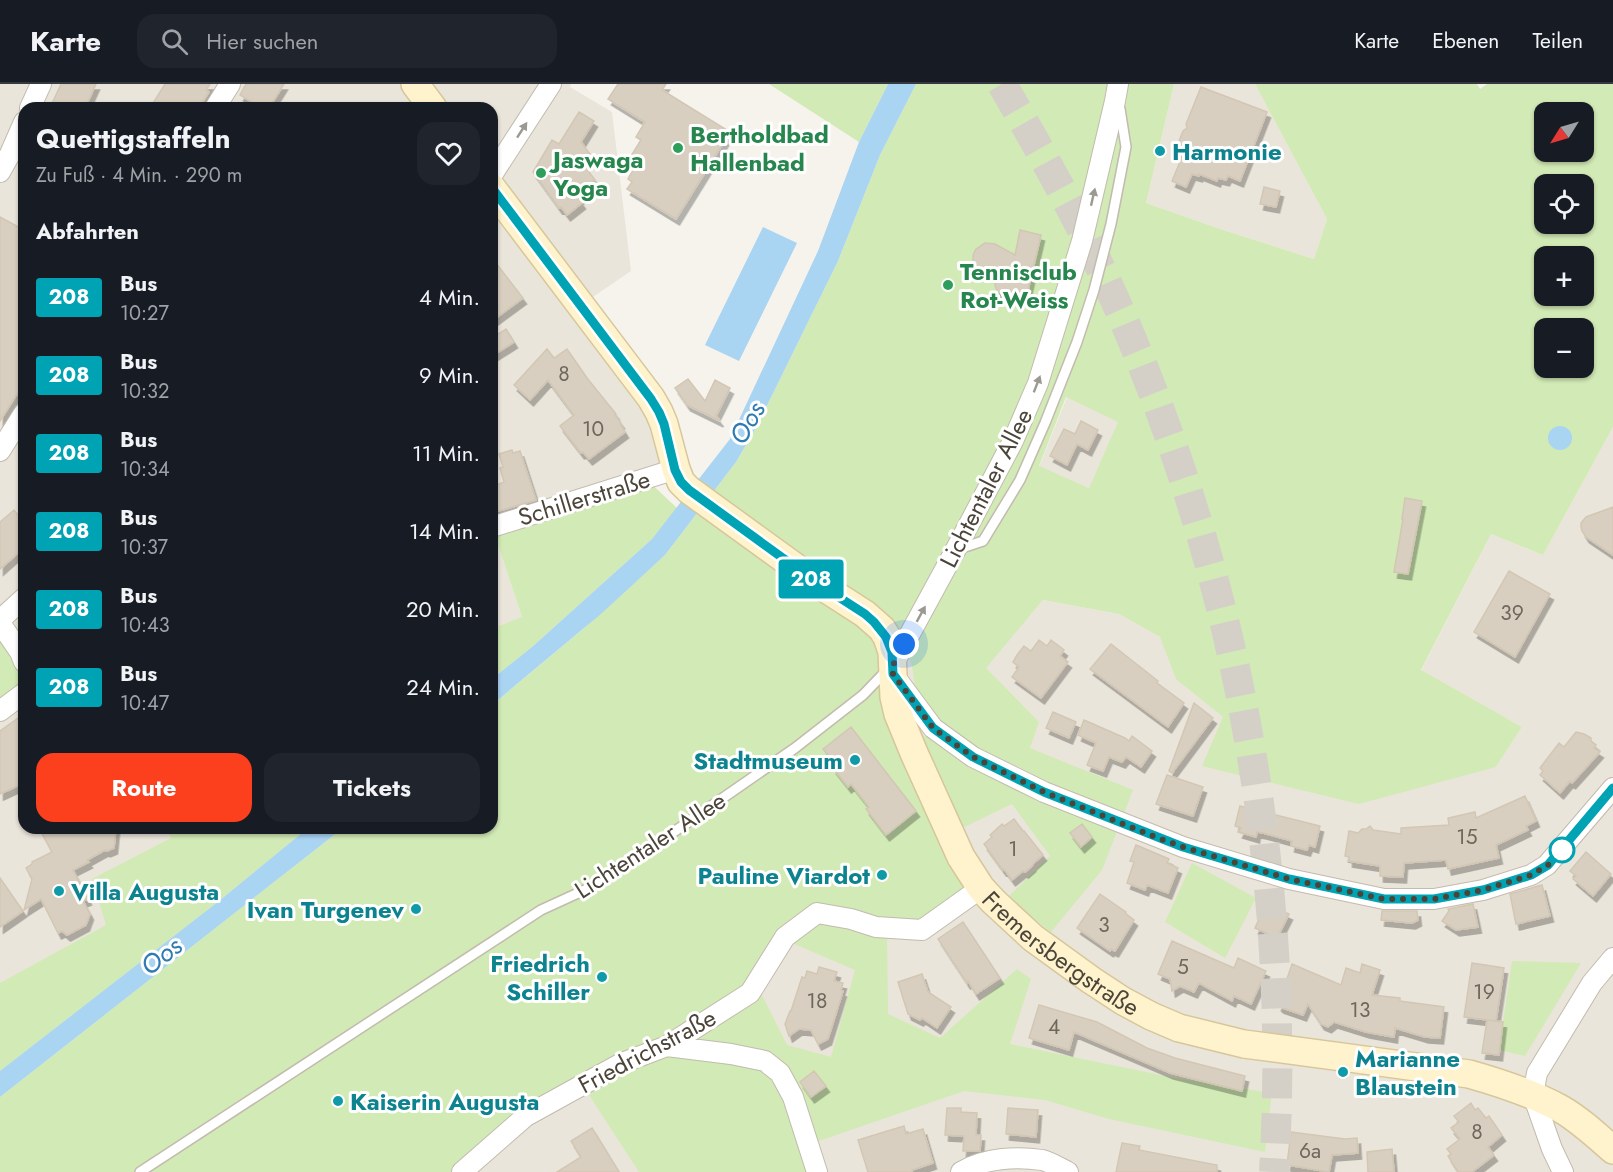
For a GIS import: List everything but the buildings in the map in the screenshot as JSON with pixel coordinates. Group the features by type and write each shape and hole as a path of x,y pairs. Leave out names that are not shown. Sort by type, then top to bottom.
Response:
{"main road":[{"path":"415,84 428,102"},
{"path":"498,196 651,399 659,412 690,488"},
{"name":"Fremersbergstraße","path":"690,488 820,585 874,622 886,637 892,652 894,697 898,714 961,857 981,888 1008,916 1091,981 1151,1016 1179,1028 1244,1044 1469,1074 1499,1082 1561,1109 1613,1150"}],"street":[{"path":"33,102 41,84"},
{"path":"221,102 230,84"},
{"path":"498,166 551,84"},
{"name":"Lichtentaler Allee","path":"893,670 1012,441 1038,383 1082,242 1117,93"},
{"path":"11,164 18,141"},
{"path":"0,451 18,422"},
{"name":"Schillerstraße","path":"498,526 690,488"},
{"path":"18,604 0,621 18,649"},
{"path":"893,670 933,728 973,757 1044,792 1183,847 1289,879 1384,899 1434,899 1483,890 1531,875 1548,865 1613,788"},
{"path":"0,711 18,698"},
{"name":"Friedrichstraße","path":"462,1172 526,1116 622,1063 667,1046 750,993 785,937 817,913 876,927 922,930 981,888"},
{"path":"1563,1172 1552,1149 1533,1095 1537,1074 1592,983 1613,958"},
{"path":"667,1046 765,1061 780,1073 793,1097 816,1172"},
{"path":"962,1172 970,1167 1007,1159 1043,1161 1068,1172"}],"lane":[{"name":"Lichtentaler Allee","path":"140,1172 541,910 600,883 795,748 893,670"}],"shaded area":[{"path":"0,84 571,84 570,87 612,112 631,271 581,305 651,398 676,469 498,525 498,102 18,102 18,834 301,834 219,901 0,1071"},
{"path":"1174,84 1255,84 1327,219 1314,259 1146,203"},
{"path":"1067,397 1119,422 1089,488 1039,467"},
{"path":"1613,427 1613,1172 462,1172 907,736 904,644 985,668 1043,600 1119,614 1160,637 1496,767 1522,727 1421,671 1491,534 1543,555"},
{"path":"498,545 532,647 498,674"}],"green space":[{"path":"769,84 888,84 859,142"},
{"path":"916,84 1174,84 1146,203 1314,259 1327,219 1255,84 1477,84 1480,89 1487,84 1613,84 1613,427 1543,555 1491,534 1421,670 1522,727 1496,767 1359,804 1202,766 1223,717 1176,679 1160,637 1119,614 1043,600 986,668 1039,722 1030,748 1133,790 1102,870 1051,932 1007,898 1050,856 1012,804 958,830 914,739 934,734 1015,784 1022,768 976,751 940,724 916,693 912,666 904,645 893,665 894,697 898,714 961,857 981,888 922,930 876,927 817,913 785,937 750,993 667,1046 622,1063 526,1116 462,1172 0,1172 0,1097 335,834 498,834 498,700 583,629 665,555 736,462 757,426 838,261 880,155","holes":["1066,397 1118,422 1089,488 1039,466"]},
{"path":"646,479 677,508 652,539 532,647 498,674 498,627 522,617 498,545 498,525"},
{"path":"0,623 18,656 18,698 0,711"},
{"path":"169,834 301,834 219,901 0,1071 0,983 106,925 92,879 171,838"},
{"path":"1192,863 1256,898 1225,958 1165,922"},
{"path":"817,915 887,931 888,1014 940,1038 1017,969 1031,979 1010,1044 1175,1078 1272,1093 1265,1152 1109,1119 1045,1100 964,1091 813,1143 823,1172 639,1172 587,1092 655,1059 760,991 787,1045 831,1057 855,970 787,941"},
{"path":"1512,961 1581,963 1525,1056 1499,1050"}],"water":[{"name":"Oos","path":"888,84 916,84 880,155 838,261 757,426 736,462 665,555 602,613 498,700 498,674 532,647 652,539 730,439 818,251 859,142"},
{"path":"763,227 797,243 739,361 705,345"},
{"path":"1560,426 1565,427 1571,433 1571,443 1565,449 1560,450 1555,449 1549,443 1548,438 1549,433 1555,427"},
{"name":"Oos","path":"301,834 335,834 0,1097 0,1071 219,901"}],"tunnel":[{"path":"1002,84 1088,242 1145,372 1185,482 1217,594 1243,708 1262,823 1273,939 1277,1056 1274,1172"}],"bus line":[{"name":"208","path":"498,196 651,399 664,424 675,470 681,482 715,510 820,585 865,614 882,629 892,652 893,674 933,728 973,757 1044,792 1183,847 1289,879 1384,899 1434,899 1483,890 1531,875 1548,865 1613,788"}],"place":[{"name":"Bertholdbad Hallenbad","path":"678,148"},
{"name":"Harmonie","path":"1160,151"},
{"name":"Jaswaga Yoga","path":"541,173"},
{"name":"Tennisclub Rot-Weiss","path":"948,285"},
{"name":"Stadtmuseum","path":"855,760"},
{"name":"Pauline Viardot","path":"882,875"},
{"name":"Villa Augusta","path":"59,891"},
{"name":"Ivan Turgenev","path":"416,909"},
{"name":"Friedrich Schiller","path":"602,977"},
{"name":"Marianne Blaustein","path":"1343,1072"},
{"name":"Kaiserin Augusta","path":"338,1101"}],"route":[{"path":"904,644 893,665 893,674 933,728 973,757 1044,792 1183,847 1289,879 1384,899 1434,899 1483,890 1531,875 1548,865 1562,850"}]}
